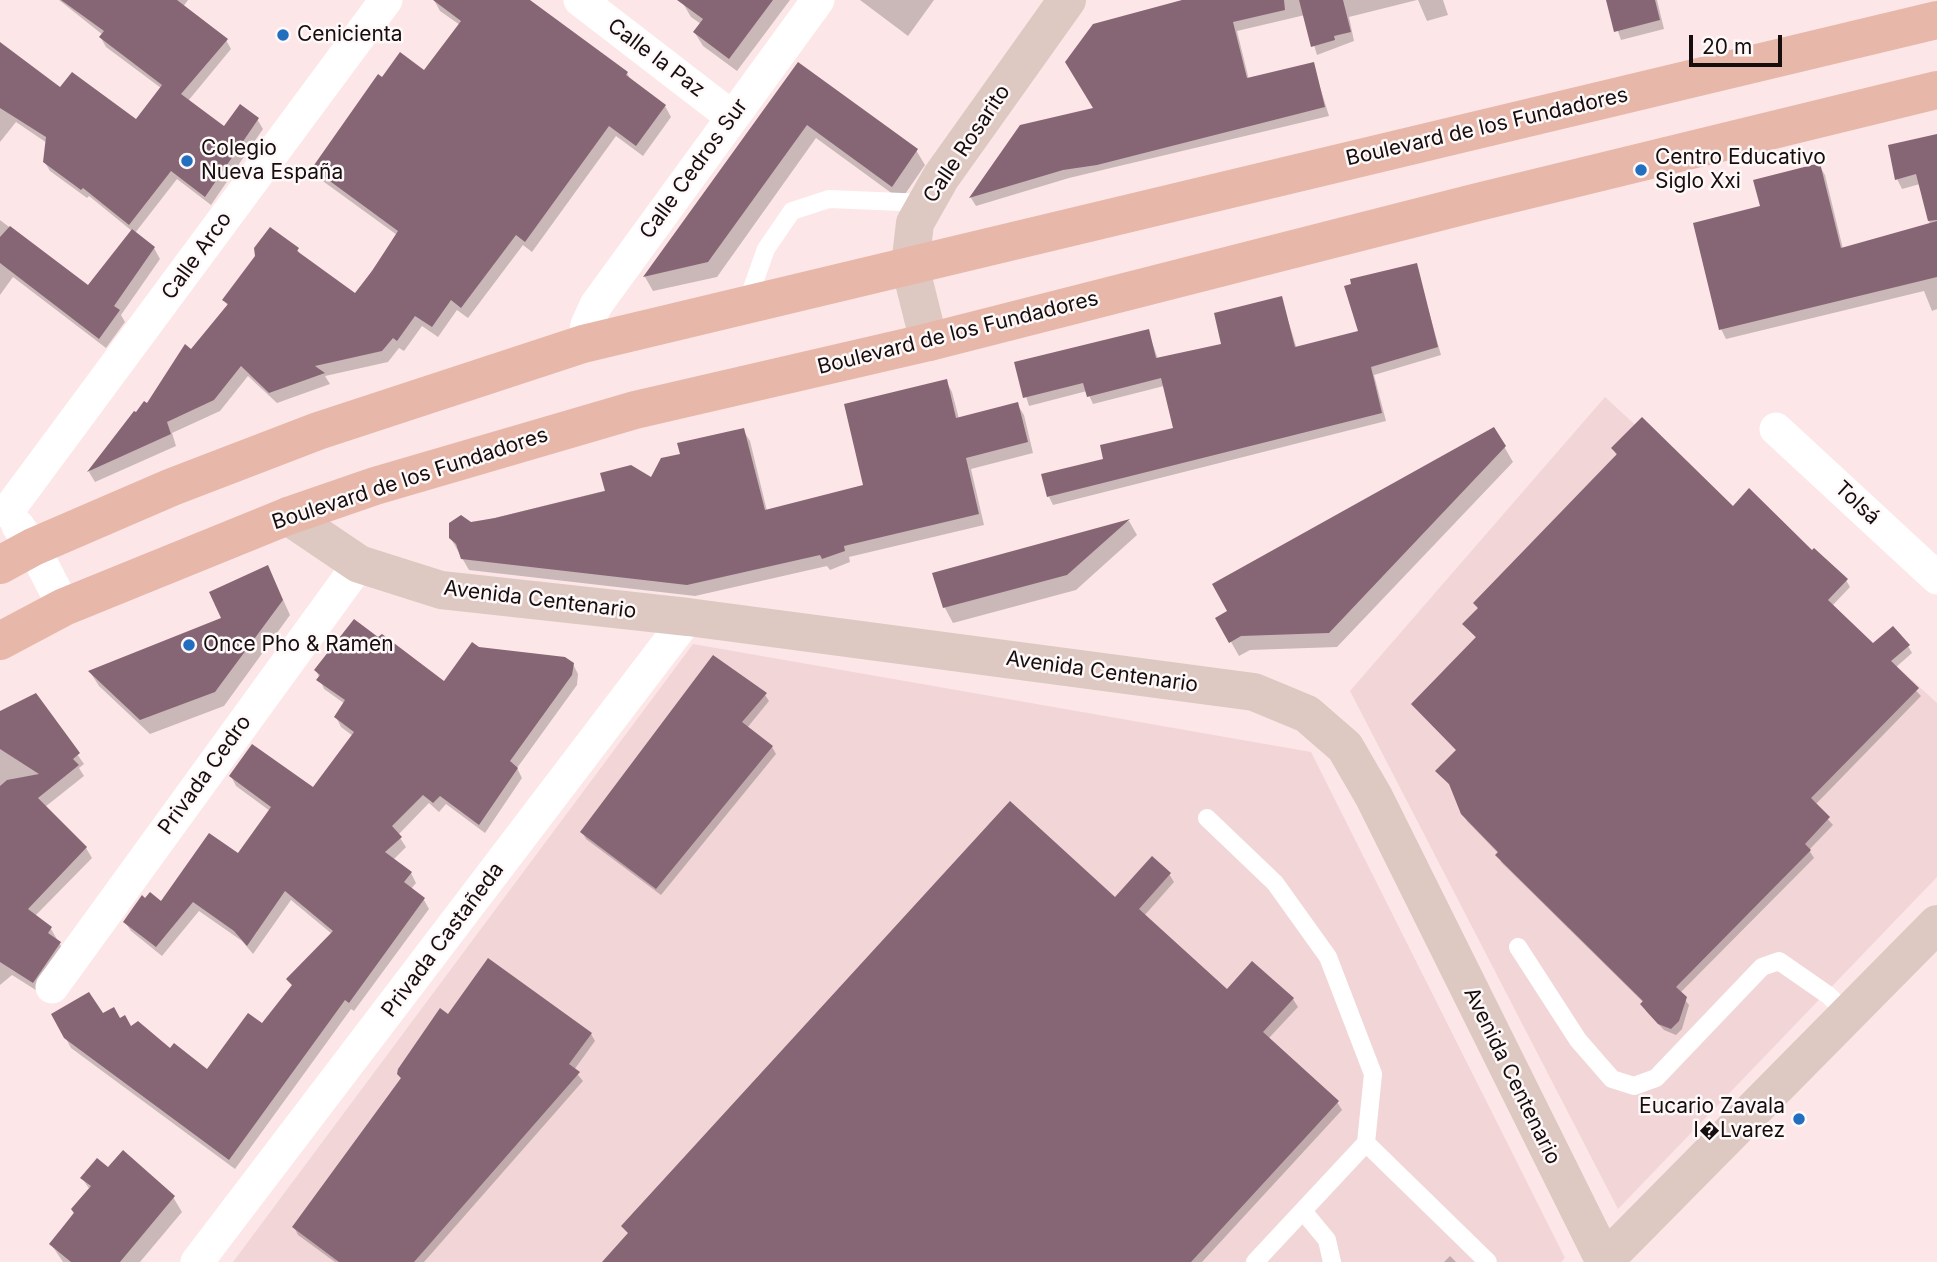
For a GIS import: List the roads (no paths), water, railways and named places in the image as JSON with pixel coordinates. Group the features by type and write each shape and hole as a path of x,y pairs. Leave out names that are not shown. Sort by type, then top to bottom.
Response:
{"main road":[{"name":"Boulevard de los Fundadores","path":"0,565 33,547 172,487 318,431 583,344 1937,20"},
{"name":"Boulevard de los Fundadores","path":"0,640 64,607 288,516 375,486 635,410 929,342 1474,203 1937,90"}],"street":[{"name":"Calle Arco","path":"4,510 386,0"},
{"name":"Calle la Paz","path":"580,0 732,117"},
{"name":"Calle Cedros Sur","path":"583,344 587,325 596,305 818,0"},
{"name":"Calle Rosarito","path":"929,342 910,266 915,223 941,177 1067,0"},
{"name":"Tolsá","path":"1776,429 1937,578"},
{"path":"4,510 33,547 64,607"},
{"name":"Avenida Centenario","path":"288,516 359,564 441,590 688,617 1254,692 1307,714 1345,747 1374,797 1604,1262"},
{"name":"Privada Cedro","path":"51,987 359,564"},
{"name":"Privada Castañeda","path":"197,1262 688,617"},
{"path":"1604,1262 1937,924"}],"lane":[{"path":"746,306 766,249 792,211 830,199 926,203"},
{"path":"1207,818 1275,883 1328,957 1373,1074 1366,1143 1255,1262"},
{"path":"1518,947 1577,1040 1612,1079 1634,1086 1657,1077 1762,967 1779,961 1828,995 1848,1014"},
{"path":"1366,1143 1488,1262"},
{"path":"1303,1212 1327,1240 1332,1262"}],"place":[{"name":"Cenicienta","path":"283,35"},
{"name":"Colegio Nueva España","path":"187,161"},
{"name":"Centro Educativo Siglo Xxi","path":"1641,170"},
{"name":"Once Pho & Ramen","path":"189,645"},
{"name":"Eucario Zavala I�Lvarez","path":"1799,1119"}]}
